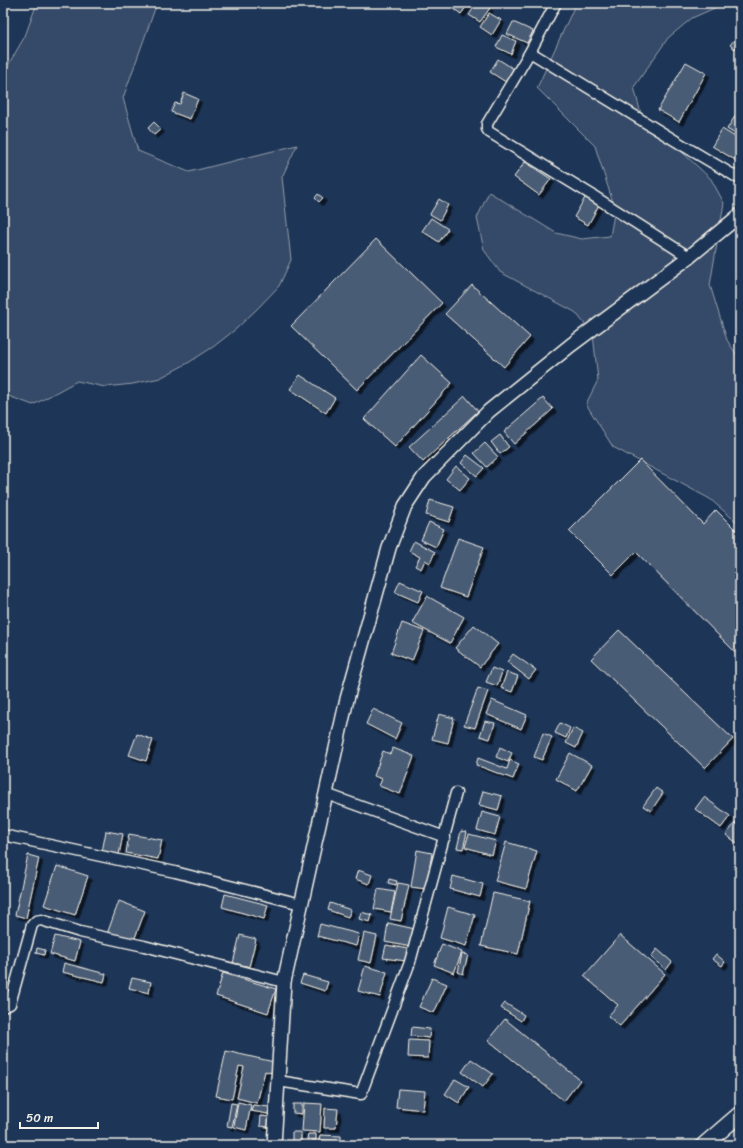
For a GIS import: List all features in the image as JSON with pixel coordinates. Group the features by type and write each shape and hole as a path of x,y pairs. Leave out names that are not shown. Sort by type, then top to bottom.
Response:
{"highway":[{"path":"704,1145 740,1114"}],"main road":[{"path":"274,1145 284,982 347,699 388,548 405,506 424,477 489,411 570,345 689,258 740,215"}],"street":[{"path":"556,3 530,52 488,124 487,129 489,132 592,195 689,258"},
{"path":"530,52 740,179"},
{"path":"278,1081 361,1094 410,962 456,793"},
{"path":"326,794 445,837"},
{"path":"3,835 175,872 301,904"},
{"path":"3,1007 10,1004 32,925 36,921 41,920 80,932 152,948 284,982"}],"shaded area":[{"path":"37,3 157,3 123,98 138,151 189,172 297,145 282,177 291,260 279,286 258,308 236,329 213,347 160,378 133,384 105,387 77,381 33,405 3,394 3,74 25,36"},
{"path":"576,3 740,3 740,5 719,6 692,18 668,38 634,87 641,114 711,179 724,203 710,285 727,340 740,360 740,525 710,499 613,447 586,404 598,380 593,334 575,312 500,272 484,250 477,218 489,192 556,233 582,239 610,236 615,209 595,146 537,88"}],"building":[{"path":"458,3 469,3 461,14 454,9"},
{"path":"477,3 483,3 490,8 480,22 469,15"},
{"path":"489,13 501,20 492,35 480,27"},
{"path":"513,22 533,31 527,43 507,34"},
{"path":"740,33 740,43 735,49 730,45"},
{"path":"502,35 516,41 511,54 496,47"},
{"path":"498,59 517,71 509,84 490,72"},
{"path":"686,62 706,73 679,122 658,110"},
{"path":"184,93 198,99 190,119 171,112 175,103 180,104"},
{"path":"737,113 740,115 740,137 727,129"},
{"path":"154,122 161,129 154,135 148,128"},
{"path":"722,129 740,140 740,163 712,146"},
{"path":"525,162 551,179 539,195 514,177"},
{"path":"318,194 323,198 319,202 315,198"},
{"path":"586,196 600,203 588,225 574,217"},
{"path":"439,199 448,205 440,220 430,214"},
{"path":"431,218 448,229 439,242 422,231"},
{"path":"376,239 442,303 357,390 291,326"},
{"path":"472,285 530,337 504,367 445,314"},
{"path":"421,355 452,383 395,447 364,419"},
{"path":"300,375 335,398 326,413 290,389"},
{"path":"465,396 478,411 423,462 409,447"},
{"path":"543,398 553,409 514,444 504,432"},
{"path":"500,435 509,447 500,454 491,442"},
{"path":"485,443 498,457 487,467 474,453"},
{"path":"467,455 484,468 477,476 461,463"},
{"path":"640,460 703,524 716,510 740,534 740,657 636,552 613,575 569,531"},
{"path":"456,466 470,478 460,490 446,479"},
{"path":"430,500 454,507 449,522 426,515"},
{"path":"429,522 444,529 436,547 421,540"},
{"path":"458,538 484,547 466,597 440,588"},
{"path":"414,541 435,552 430,563 425,560 421,569 415,566 420,557 409,551"},
{"path":"400,581 423,591 418,602 395,592"},
{"path":"427,596 464,617 450,643 412,623"},
{"path":"402,623 424,631 412,661 391,653"},
{"path":"474,625 498,644 480,667 455,648"},
{"path":"619,630 733,739 705,768 591,659"},
{"path":"513,654 536,670 529,679 507,662"},
{"path":"492,668 502,672 497,686 486,682"},
{"path":"507,672 518,676 512,692 501,688"},
{"path":"478,688 488,691 475,728 464,725"},
{"path":"492,700 527,715 521,729 486,714"},
{"path":"373,709 402,723 395,739 366,724"},
{"path":"439,714 454,718 448,743 432,739"},
{"path":"485,721 495,723 490,739 480,736"},
{"path":"560,723 570,728 566,738 555,733"},
{"path":"573,728 583,733 576,748 566,743"},
{"path":"543,733 552,737 542,760 534,757"},
{"path":"137,734 153,740 146,761 129,755"},
{"path":"500,747 512,753 508,762 496,757"},
{"path":"393,748 414,756 400,794 379,786 382,779 374,776 383,751 390,754"},
{"path":"570,753 592,765 577,791 556,779"},
{"path":"478,758 507,769 510,760 519,764 513,779 476,765"},
{"path":"656,788 663,793 651,811 643,806"},
{"path":"483,791 502,796 498,810 479,805"},
{"path":"704,797 730,816 721,828 695,809"},
{"path":"482,812 500,817 495,835 477,830"},
{"path":"735,823 740,827 740,845 726,835"},
{"path":"106,831 123,834 119,855 102,852"},
{"path":"461,831 467,832 463,849 457,848"},
{"path":"129,834 162,840 158,859 126,853"},
{"path":"469,834 496,841 492,855 465,847"},
{"path":"506,842 537,851 526,889 495,881"},
{"path":"417,850 432,853 426,889 411,887"},
{"path":"28,855 39,858 26,918 15,915"},
{"path":"57,866 88,876 75,915 44,905"},
{"path":"358,870 372,875 369,884 355,879"},
{"path":"453,876 483,884 480,897 450,889"},
{"path":"389,879 397,881 396,885 388,883"},
{"path":"398,883 409,885 401,921 390,919"},
{"path":"378,889 395,892 391,912 374,909"},
{"path":"493,893 530,901 518,954 481,946"},
{"path":"225,894 268,905 264,919 222,907"},
{"path":"119,901 145,911 133,943 107,934"},
{"path":"330,903 351,910 348,917 328,910"},
{"path":"448,907 475,915 466,946 440,938"},
{"path":"361,912 372,915 370,922 359,919"},
{"path":"388,923 415,929 411,947 385,942"},
{"path":"320,924 359,934 356,946 317,936"},
{"path":"364,933 377,936 371,963 358,960"},
{"path":"240,935 256,939 249,967 233,963"},
{"path":"620,935 665,974 620,1026 608,1016 618,1005 584,976"},
{"path":"55,936 80,942 75,961 50,954"},
{"path":"442,944 462,952 454,973 434,965"},
{"path":"386,945 408,949 406,961 383,958"},
{"path":"37,948 45,950 44,955 36,953"},
{"path":"657,949 672,962 666,970 651,957"},
{"path":"462,954 468,955 463,974 458,972"},
{"path":"716,954 725,962 722,966 712,959"},
{"path":"64,963 106,974 104,982 62,972"},
{"path":"365,966 387,972 380,997 358,991"},
{"path":"223,973 276,989 268,1013 216,996"},
{"path":"303,975 328,982 325,991 300,983"},
{"path":"132,978 151,982 149,993 129,988"},
{"path":"432,978 447,984 434,1013 419,1007"},
{"path":"505,1003 524,1015 521,1021 501,1008"},
{"path":"505,1019 580,1080 564,1101 488,1040"},
{"path":"412,1027 430,1029 429,1038 411,1036"},
{"path":"409,1040 429,1041 428,1058 408,1057"},
{"path":"226,1051 274,1062 271,1073 265,1071 257,1103 237,1098 244,1067 239,1066 232,1099 216,1096"},
{"path":"471,1059 493,1074 483,1087 462,1072"},
{"path":"455,1079 469,1087 459,1103 445,1094"},
{"path":"398,1089 425,1091 423,1110 396,1107"},
{"path":"238,1102 251,1105 246,1130 234,1127"},
{"path":"231,1103 237,1104 232,1127 227,1126"},
{"path":"304,1103 322,1104 320,1132 302,1131"},
{"path":"293,1104 302,1104 302,1114 293,1113"},
{"path":"253,1105 269,1107 268,1114 251,1111"},
{"path":"325,1108 338,1109 336,1128 324,1128"},
{"path":"261,1116 269,1117 268,1127 260,1126"},
{"path":"292,1132 301,1132 301,1145 292,1145"},
{"path":"308,1134 316,1134 316,1140 307,1139"},
{"path":"320,1135 341,1136 341,1141 319,1140"},
{"path":"318,1142 337,1143 337,1145 318,1145"}]}
